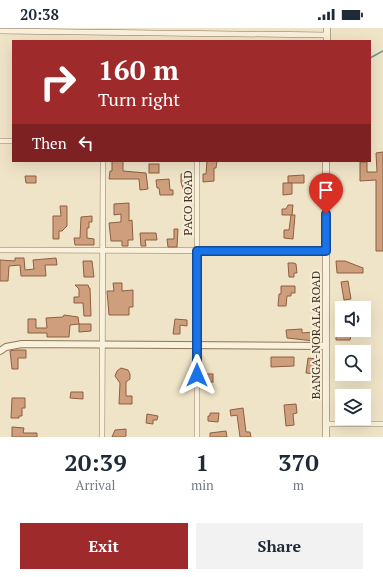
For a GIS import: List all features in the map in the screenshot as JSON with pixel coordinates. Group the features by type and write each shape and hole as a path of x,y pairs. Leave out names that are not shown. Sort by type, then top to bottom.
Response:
{"main road":[{"name":"BANGA-NORALA ROAD","path":"326,162 326,437"}],"street":[{"path":"0,31 103,34 327,35"},
{"path":"103,34 103,40"},
{"path":"0,141 12,141"},
{"path":"102,437 104,251 103,162"},
{"name":"PACO ROAD","path":"197,162 197,437"},
{"path":"0,250 326,251"},
{"path":"0,351 6,347 16,344 325,346"},
{"path":"326,424 383,424"}],"building":[{"path":"383,152 383,251 376,251 376,180 360,181 360,162 367,162 367,172 377,172 376,153"},
{"path":"112,162 123,162 123,171 146,173 148,189 140,190 139,179 109,179 110,171 112,171"},
{"path":"207,162 217,162 216,168 214,168 214,181 203,182 203,174 206,174"},
{"path":"149,164 159,164 159,173 149,173"},
{"path":"193,173 193,181 188,181 188,193 184,193 181,182 181,174"},
{"path":"304,175 304,183 288,183 288,176"},
{"path":"25,176 36,176 36,183 26,183"},
{"path":"169,179 170,190 173,190 173,195 160,195 156,180"},
{"path":"283,183 292,183 292,194 283,195"},
{"path":"129,203 129,221 132,220 133,240 128,240 128,246 122,246 122,241 111,241 109,223 121,222 121,214 114,215 114,204"},
{"path":"288,205 293,205 292,215 282,215 282,209 286,209"},
{"path":"60,206 67,206 67,226 62,231 59,231 59,239 53,239 53,216 61,216"},
{"path":"291,215 295,215 293,239 284,238 284,230 289,230"},
{"path":"92,216 92,222 89,222 89,228 87,228 87,238 94,239 94,245 75,245 74,238 80,238 81,217"},
{"path":"174,229 178,229 177,247 168,247 167,239 174,239"},
{"path":"140,233 156,233 157,240 145,240 146,246 141,246"},
{"path":"15,258 24,258 25,270 34,269 33,260 56,258 57,265 45,265 46,276 21,276 20,265 9,266 8,281 0,281 0,260 15,261"},
{"path":"83,261 92,261 94,277 84,277"},
{"path":"336,261 345,261 363,268 363,273 337,273"},
{"path":"288,263 296,264 297,273 294,273 294,277 289,277"},
{"path":"348,281 351,299 344,300 341,282"},
{"path":"113,283 122,283 122,291 133,290 133,307 129,307 129,315 109,315 107,291 114,291"},
{"path":"75,285 88,285 90,288 91,316 84,316 83,303 74,303 74,297 79,297 79,289"},
{"path":"281,286 295,286 295,293 291,293 291,296 287,296 286,306 278,306"},
{"path":"64,315 78,317 79,324 70,325 69,337 47,337 47,333 28,333 28,319 36,319 36,328 47,328 46,318 63,317"},
{"path":"175,319 187,320 187,326 180,325 180,334 173,334"},
{"path":"79,324 91,324 91,331 79,332"},
{"path":"302,329 302,333 313,332 314,341 287,338 286,330"},
{"path":"336,337 351,337 350,340 336,340"},
{"path":"26,350 26,358 18,358 18,369 12,369 10,351"},
{"path":"271,357 294,357 294,366 271,367"},
{"path":"308,358 317,359 315,374 306,373"},
{"path":"121,368 128,370 130,374 130,379 126,382 126,396 132,396 132,404 119,404 120,383 115,376 117,371"},
{"path":"203,374 213,374 213,382 203,382"},
{"path":"71,392 83,392 83,399 70,398"},
{"path":"12,398 25,398 25,408 22,408 22,416 19,416 19,418 11,418"},
{"path":"296,404 297,413 293,414 294,425 286,426 284,405"},
{"path":"243,408 246,432 250,432 251,437 240,437 237,415 231,416 230,410"},
{"path":"210,413 219,413 218,422 208,421 208,416 210,416"},
{"path":"147,414 158,416 157,420 153,420 153,424 146,423"},
{"path":"12,427 24,428 23,433 37,433 37,437 12,437"},
{"path":"126,429 126,436 112,437 115,430"},
{"path":"226,431 227,437 210,437 210,433"}],"waterway":[{"path":"371,57 383,51"}],"route":[{"path":"197,375 197,251 326,251 326,214"}]}
